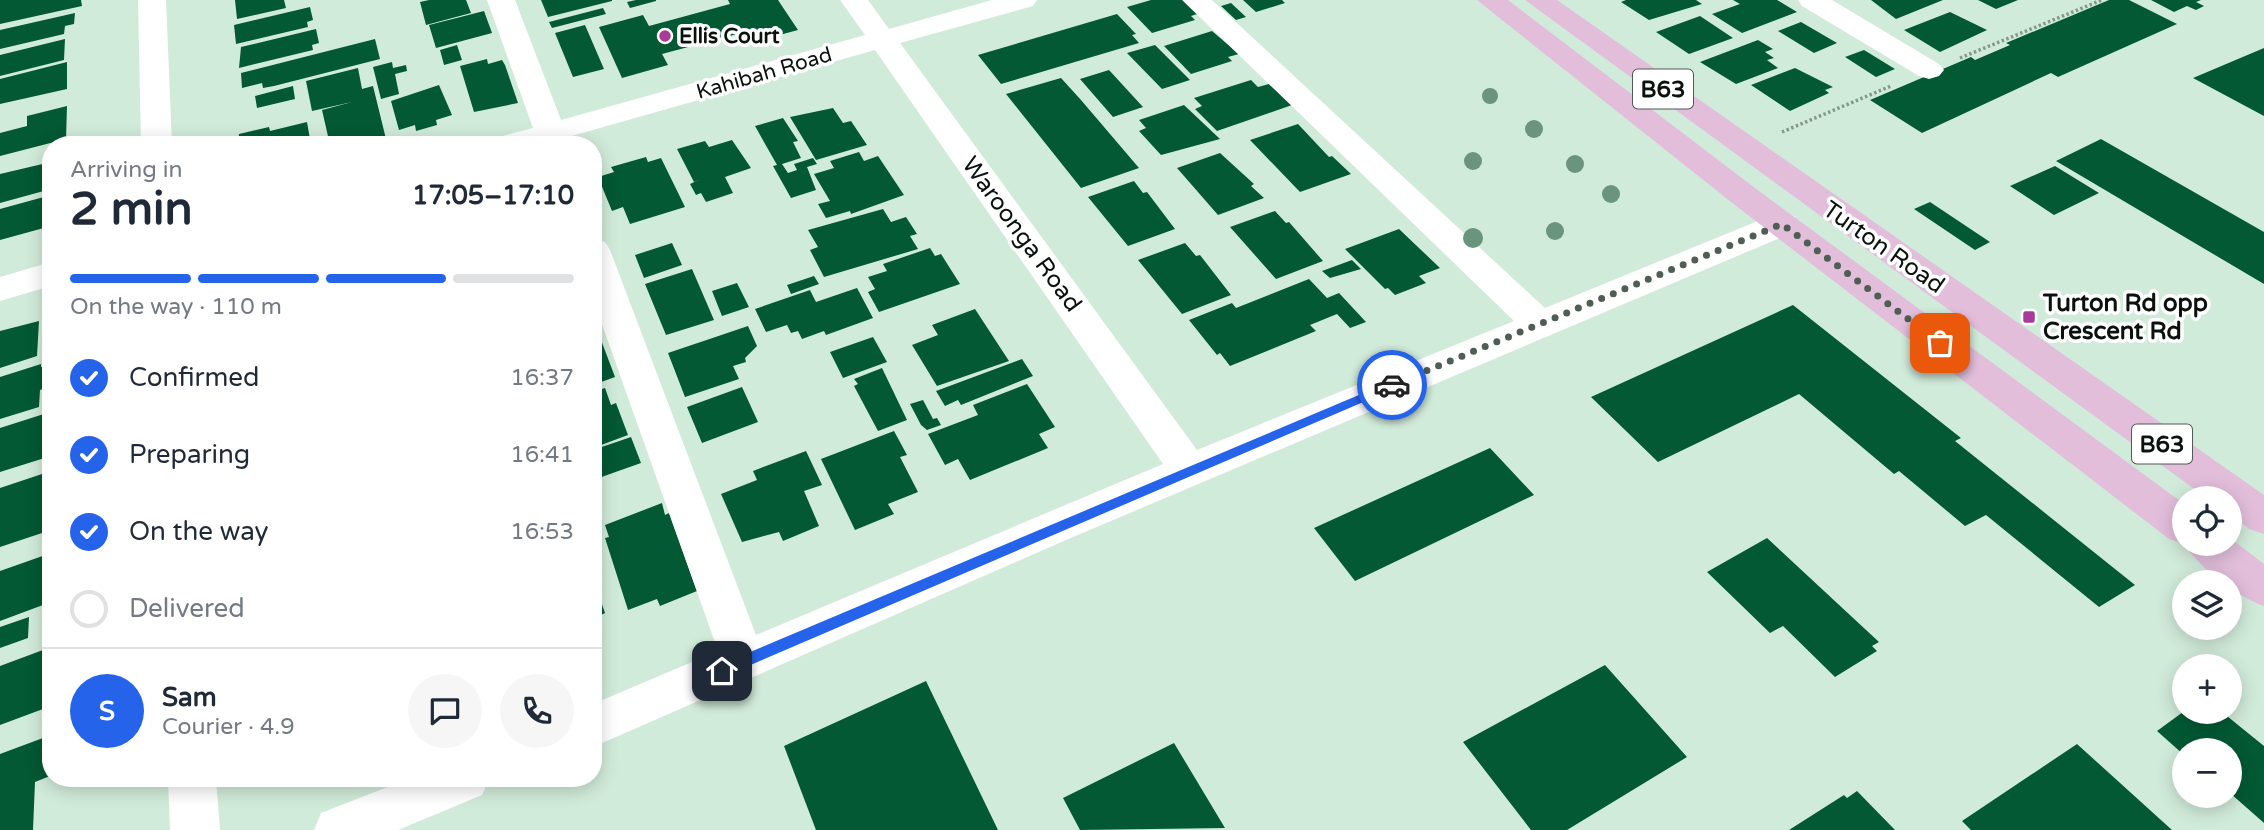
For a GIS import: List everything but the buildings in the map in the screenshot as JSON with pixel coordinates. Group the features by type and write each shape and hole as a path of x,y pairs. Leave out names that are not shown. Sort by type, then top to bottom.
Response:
{"main road":[{"name":"Turton Road","path":"1491,0 1782,224 2172,518"},
{"name":"Turton Road","path":"1539,0 2264,517"},
{"path":"2222,556 2264,588"}],"street":[{"path":"152,0 157,136"},
{"path":"501,0 551,136"},
{"name":"Waroonga Road","path":"854,0 1189,470"},
{"name":"Kahibah Road","path":"562,136 1023,0"},
{"path":"1196,0 1539,324"},
{"path":"1812,0 1929,70"},
{"path":"602,722 1189,470 1782,224"},
{"path":"602,275 744,662"},
{"path":"0,289 42,277"},
{"path":"192,787 195,830"},
{"path":"339,830 445,787"}],"path":[{"path":"1983,49 2102,0"},
{"path":"1782,132 1929,70"}],"way so far":[{"path":"1392,385 1782,224 1940,343"}],"place":[{"name":"Ellis Court","path":"665,36"},
{"name":"Turton Rd opp Crescent Rd","path":"2029,317"}],"route":[{"path":"722,671 1051,528 1392,385"}]}
